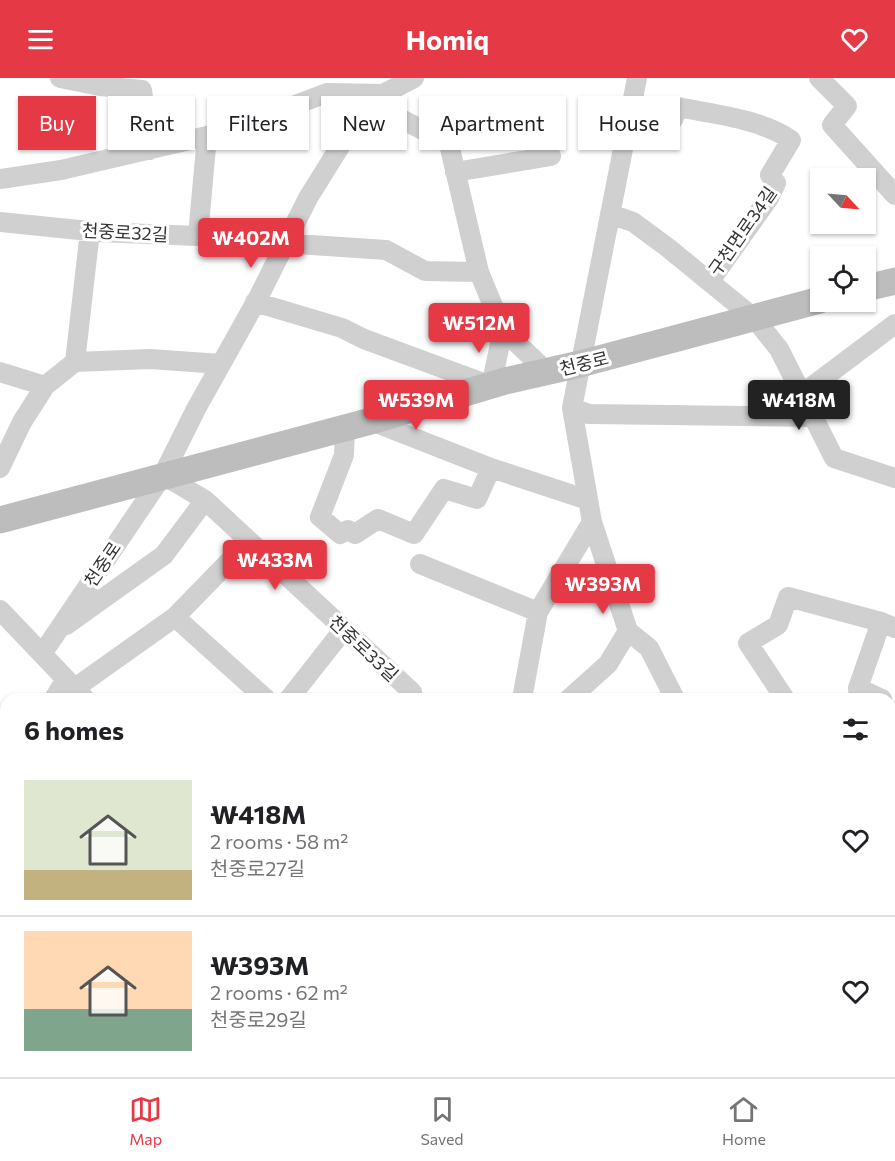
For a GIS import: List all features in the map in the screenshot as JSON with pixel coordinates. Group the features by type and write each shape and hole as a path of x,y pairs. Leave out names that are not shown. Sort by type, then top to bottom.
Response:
{"street":[{"path":"383,96 414,78"},
{"path":"634,96 637,78"},
{"path":"819,78 847,106 832,125 895,195"},
{"path":"67,79 110,83 142,90 143,96"},
{"path":"301,96 322,85 366,96"},
{"name":"구천면로34길","path":"610,214 633,222 710,281 769,198 776,183 770,175 791,140 754,122 680,107"},
{"path":"407,117 449,144 479,273 503,330 547,372"},
{"path":"195,139 207,136 198,236"},
{"path":"0,179 61,171 150,150"},
{"path":"163,475 308,198 338,150"},
{"path":"623,150 572,408 592,522 628,631 649,648 672,693"},
{"path":"456,172 551,156"},
{"name":"천중로32길","path":"0,222 90,231 198,236 236,233 267,242 386,250 425,271 479,273"},
{"path":"75,362 90,231"},
{"path":"710,281 754,318 778,349 834,458 895,478"},
{"path":"876,286 895,281"},
{"path":"255,303 342,328 364,339 491,386 503,330"},
{"name":"천중로","path":"0,520 491,386 810,303"},
{"path":"802,394 895,324"},
{"path":"0,468 22,422 45,386 75,362 150,359 221,364"},
{"path":"0,372 45,386"},
{"path":"572,408 589,414 813,417"},
{"path":"490,468 477,499 444,489 414,534 378,519 356,534 348,530 340,534 320,517 358,424 588,500"},
{"name":"천중로","path":"42,654 163,475"},
{"name":"천중로33길","path":"163,475 205,500 412,693"},
{"path":"55,632 164,555 205,500"},
{"path":"523,693 538,612 592,522"},
{"path":"0,610 75,689 175,617 248,542"},
{"path":"420,564 538,612"},
{"path":"781,693 748,643 778,625 788,597 888,625 859,693"},
{"path":"175,617 259,693"},
{"path":"294,693 344,629"},
{"path":"576,693 608,664 628,631"}]}
